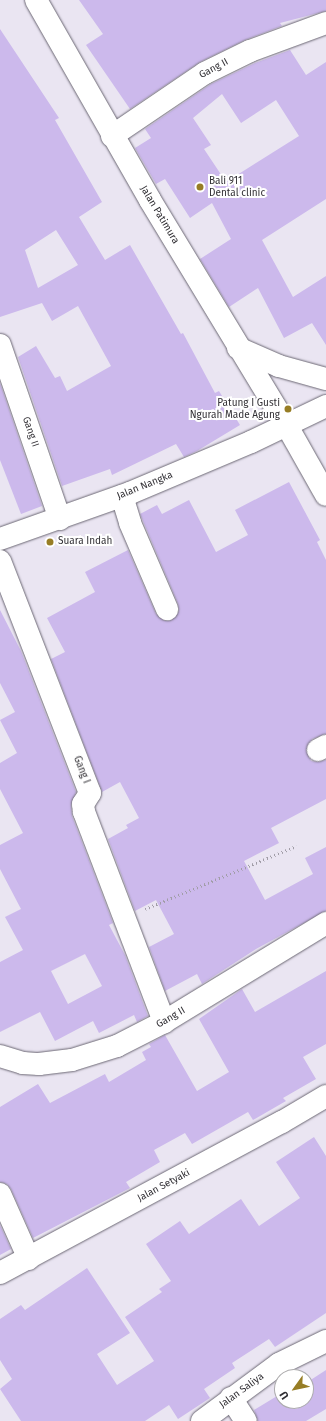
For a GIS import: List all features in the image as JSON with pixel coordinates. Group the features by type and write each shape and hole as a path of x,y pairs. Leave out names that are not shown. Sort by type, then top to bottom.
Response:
{"street":[{"name":"Jalan Patimura","path":"36,0 112,136 238,348 287,426 326,495"},
{"name":"Gang II","path":"112,136 205,73 250,51 326,23"},
{"name":"Gang II","path":"0,345 60,519"},
{"path":"238,348 279,366 326,378"},
{"name":"Jalan Nangka","path":"0,539 122,496 287,426 326,406"},
{"path":"122,496 130,523 167,609"},
{"name":"Gang I","path":"0,561 90,792 83,804 84,812 164,1022"},
{"name":"Gang II","path":"0,1056 23,1063 72,1060 117,1046 164,1022 326,924"},
{"name":"Jalan Setyaki","path":"0,1274 282,1122 326,1096"},
{"path":"0,1194 28,1259"},
{"name":"Jalan Saliya","path":"202,1421 231,1398 279,1364 325,1344"},
{"path":"231,1398 246,1421"}],"path":[{"path":"125,917 296,846"}],"building":[{"path":"79,0 326,0 326,11 280,23 282,26 245,40 200,62 130,109 86,45 103,34"},
{"path":"0,29 59,118 55,120 102,202 79,217 105,260 130,245 181,334 183,333 215,393 219,391 240,425 197,451 184,457 176,444 112,475 110,469 62,486 18,357 36,346 55,378 60,376 67,391 111,366 78,306 52,321 42,303 0,317","holes":["56,230 78,265 38,288 25,250"]},
{"path":"290,50 306,75 326,62 326,199 262,240 293,297 326,276 326,345 312,323 284,338 258,288 229,307 200,259 231,239 212,203 190,218 165,179 156,184 135,148 151,138 145,129 211,84 255,63","holes":["222,94 241,123 276,100 299,136 226,182 204,149 211,145 193,118"]},
{"path":"0,383 42,506 21,514 0,460"},
{"path":"289,482 320,540 317,542 326,560 326,734 312,739 306,750 311,761 318,762 326,760 326,799 271,828 279,843 244,861 265,900 313,874 305,858 326,847 326,911 256,949 202,984 197,974 165,991 149,947 174,934 156,900 135,911 108,839 128,828 126,825 139,818 120,782 102,792 51,659 65,652 47,618 95,592 85,572 128,550 156,614 165,621 172,620 179,611 178,604 140,514 157,505 162,514 189,500 216,552 248,535 235,510"},
{"path":"0,610 21,651 76,792 71,805 72,816 113,923 109,925 125,955 148,1016 137,1022 134,1015 99,1033 93,1021 55,1041 40,1012 0,1032 0,962 23,950 5,917 21,909 0,869 0,845 23,833 0,789 0,763 17,753 0,720 15,712 0,683","holes":["85,954 102,986 68,1004 51,971"]},
{"path":"326,971 326,1044 303,1057 316,1079 283,1098 286,1101 253,1120 248,1112 192,1144 185,1133 154,1150 160,1162 126,1182 130,1188 33,1238 11,1189 7,1184 0,1182 0,1107 38,1084 50,1103 105,1074 109,1082 146,1060 142,1052 151,1047 149,1044 165,1035 197,1091 229,1072 199,1019 242,989 255,1012"},
{"path":"314,1137 326,1156 326,1313 275,1347 269,1339 232,1363 235,1368 204,1389 210,1398 178,1419 169,1405 145,1421 21,1421 0,1389 12,1379 0,1360 0,1319 21,1305 25,1310 87,1268 130,1333 97,1354 117,1385 154,1361 125,1317 162,1292 159,1289 171,1281 146,1244 180,1221 189,1234 241,1199 259,1226 300,1198 276,1162"},
{"path":"0,1225 11,1249 0,1255"},
{"path":"326,1370 326,1409 306,1421 258,1421 254,1410 274,1398 274,1409 314,1409 314,1378"}],"place":[{"name":"Bali 911 Dental clinic","path":"200,187"},
{"name":"Patung I Gusti Ngurah Made Agung","path":"288,409"},
{"name":"Suara Indah","path":"50,542"}]}
